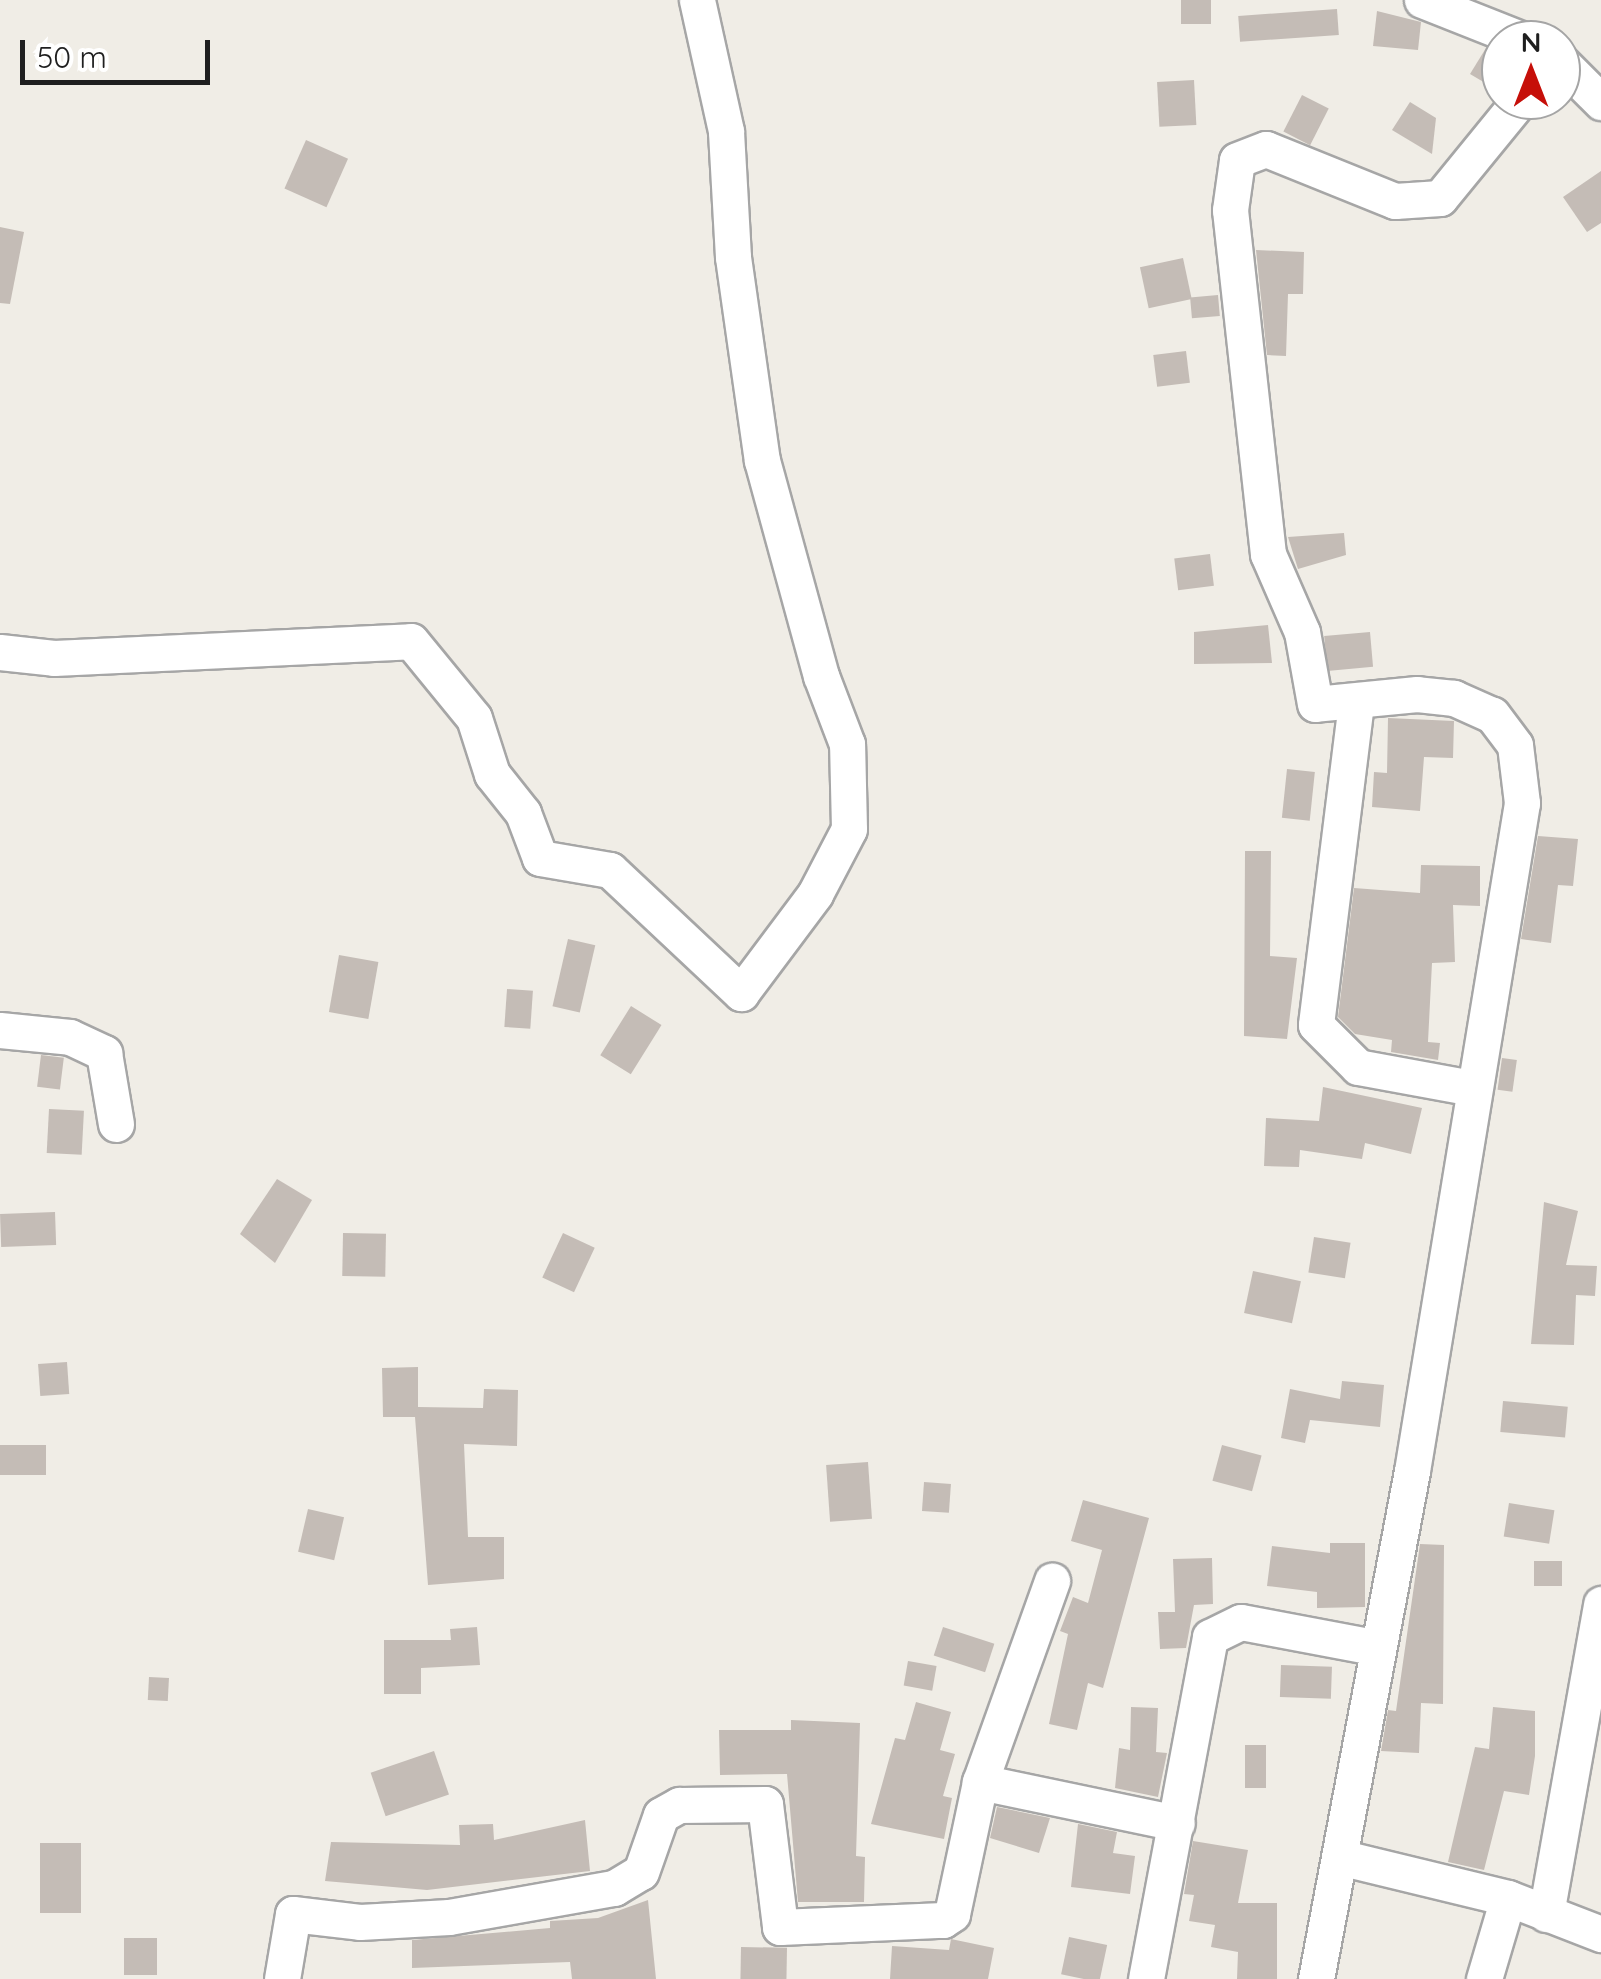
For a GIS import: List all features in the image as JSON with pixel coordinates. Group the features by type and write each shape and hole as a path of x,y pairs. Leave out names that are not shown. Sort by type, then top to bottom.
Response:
{"street":[{"path":"0,652 54,658 411,641 474,718 492,774 523,814 540,858 610,870 740,993 815,894 849,829 848,744 820,676 762,461 733,257 726,131 697,0"},
{"path":"1422,0 1498,11"},
{"path":"1581,82 1601,102"},
{"path":"1316,1979 1378,1648 1522,802 1515,745 1492,716 1454,698 1315,704 1302,632 1268,554 1230,210 1237,160 1266,148 1396,201 1440,198 1504,120"},
{"path":"1356,703 1316,1026 1358,1067 1472,1088"},
{"path":"0,1030 70,1037 104,1053 116,1124"},
{"path":"282,1979 294,1914 360,1922 449,1917 614,1888 640,1872 661,1815 679,1806 765,1804 780,1927 943,1920 952,1914 980,1782 1052,1580"},
{"path":"1546,1914 1596,1662 1601,1604"},
{"path":"1146,1979 1210,1637 1221,1626 1240,1622 1378,1648"},
{"path":"980,1782 1177,1824"},
{"path":"1339,1856 1508,1898 1601,1934"},
{"path":"1484,1979 1508,1898"}],"building":[{"path":"1181,0 1211,0 1211,24 1181,24"},
{"path":"1337,9 1339,35 1240,42 1238,16"},
{"path":"1377,11 1421,22 1418,50 1373,46"},
{"path":"1481,56 1481,80 1470,74"},
{"path":"1194,80 1196,125 1159,127 1157,82"},
{"path":"1302,95 1329,109 1310,145 1283,132"},
{"path":"1410,102 1436,118 1432,154 1392,130"},
{"path":"306,140 348,159 326,207 284,188"},
{"path":"1601,171 1601,223 1587,232 1563,197"},
{"path":"0,227 24,232 10,304 0,303"},
{"path":"1256,250 1304,252 1303,294 1288,294 1286,356 1267,355"},
{"path":"1183,258 1192,299 1149,308 1140,267"},
{"path":"1218,295 1220,316 1192,318 1190,297"},
{"path":"1186,351 1190,383 1157,387 1153,355"},
{"path":"1344,533 1346,555 1298,569 1288,537"},
{"path":"1210,554 1214,586 1178,590 1174,558"},
{"path":"1268,625 1272,663 1194,664 1194,632"},
{"path":"1370,632 1373,667 1327,671 1324,636"},
{"path":"1388,718 1454,721 1453,758 1424,757 1420,811 1372,807 1374,772 1387,773"},
{"path":"1287,769 1315,772 1310,821 1282,818"},
{"path":"1538,836 1578,839 1573,886 1558,885 1551,943 1521,939"},
{"path":"1245,851 1271,851 1270,956 1297,958 1287,1039 1244,1036"},
{"path":"1421,865 1480,866 1480,906 1453,905 1455,962 1432,963 1428,1042 1440,1043 1438,1060 1391,1052 1392,1040 1355,1034 1338,1017 1354,888 1420,893"},
{"path":"568,939 595,945 580,1013 552,1006"},
{"path":"339,955 378,962 368,1019 329,1012"},
{"path":"507,989 533,991 530,1029 504,1027"},
{"path":"631,1006 662,1025 631,1074 600,1055"},
{"path":"41,1055 64,1058 60,1090 37,1087"},
{"path":"1502,1058 1517,1060 1512,1092 1498,1090"},
{"path":"1323,1087 1422,1108 1411,1154 1365,1143 1362,1159 1300,1150 1299,1167 1264,1166 1266,1118 1319,1121"},
{"path":"49,1109 84,1111 82,1155 47,1153"},
{"path":"277,1179 312,1200 275,1263 240,1234"},
{"path":"1544,1202 1578,1211 1566,1265 1597,1266 1595,1296 1576,1295 1574,1345 1531,1344"},
{"path":"55,1212 56,1245 1,1247 0,1214"},
{"path":"343,1233 386,1234 385,1277 342,1276"},
{"path":"563,1233 595,1248 574,1292 542,1277"},
{"path":"1314,1237 1351,1243 1345,1278 1308,1273"},
{"path":"1253,1271 1301,1281 1292,1323 1244,1313"},
{"path":"67,1362 69,1394 40,1396 38,1364"},
{"path":"418,1367 418,1407 483,1408 484,1389 518,1390 517,1446 464,1444 468,1537 504,1537 504,1579 428,1585 415,1417 383,1417 382,1368"},
{"path":"1342,1381 1384,1385 1380,1427 1310,1420 1305,1443 1281,1438 1290,1389 1340,1399"},
{"path":"1503,1401 1568,1407 1565,1438 1500,1432"},
{"path":"0,1445 46,1445 46,1475 0,1475"},
{"path":"1222,1445 1262,1456 1252,1491 1212,1481"},
{"path":"868,1462 872,1519 830,1522 826,1465"},
{"path":"924,1482 951,1484 949,1513 922,1511"},
{"path":"1083,1500 1149,1518 1103,1688 1088,1683 1077,1730 1049,1724 1068,1634 1060,1631 1073,1597 1088,1603 1102,1550 1071,1541"},
{"path":"1509,1503 1554,1510 1549,1544 1504,1537"},
{"path":"308,1509 344,1517 334,1560 298,1552"},
{"path":"1330,1543 1365,1543 1365,1607 1317,1608 1317,1592 1267,1586 1272,1546 1330,1553"},
{"path":"1420,1544 1444,1545 1443,1704 1421,1703 1419,1753 1381,1751 1388,1710 1396,1711"},
{"path":"1212,1558 1213,1604 1194,1605 1186,1648 1160,1649 1158,1612 1175,1612 1173,1559"},
{"path":"1534,1561 1562,1561 1562,1586 1534,1586"},
{"path":"477,1627 480,1665 421,1668 421,1694 384,1694 384,1640 451,1640 450,1629"},
{"path":"943,1627 994,1644 985,1672 934,1656"},
{"path":"908,1661 937,1666 932,1691 904,1686"},
{"path":"1281,1665 1332,1667 1331,1699 1280,1697"},
{"path":"149,1677 169,1678 168,1701 148,1700"},
{"path":"916,1702 951,1712 940,1750 955,1754 943,1796 952,1798 944,1839 871,1824 895,1738 905,1740"},
{"path":"1131,1707 1158,1708 1156,1752 1167,1753 1158,1797 1115,1788 1119,1748 1130,1750"},
{"path":"1493,1707 1535,1711 1535,1756 1529,1795 1504,1791 1484,1870 1448,1862 1475,1747 1489,1749"},
{"path":"791,1720 860,1723 856,1856 865,1857 864,1902 798,1902 787,1774 720,1775 719,1730 791,1730"},
{"path":"1245,1745 1266,1745 1266,1788 1245,1788"},
{"path":"434,1751 449,1794 386,1816 371,1773"},
{"path":"997,1807 1050,1818 1039,1853 990,1838"},
{"path":"585,1820 590,1871 427,1890 325,1881 331,1842 460,1845 459,1825 493,1824 494,1840"},
{"path":"1078,1824 1117,1832 1113,1853 1135,1856 1130,1894 1071,1887"},
{"path":"1193,1841 1248,1850 1238,1903 1277,1903 1277,1979 1237,1979 1238,1952 1211,1947 1215,1925 1189,1921 1194,1895 1184,1894"},
{"path":"40,1843 81,1843 81,1913 40,1913"},
{"path":"648,1900 656,1979 572,1979 570,1962 412,1968 412,1940 550,1928 550,1921 598,1918"},
{"path":"1069,1937 1107,1945 1100,1979 1061,1974"},
{"path":"124,1938 157,1938 157,1975 124,1975"},
{"path":"951,1939 994,1948 988,1979 890,1979 892,1946 949,1950"},
{"path":"741,1947 787,1948 786,1979 740,1979"}]}
